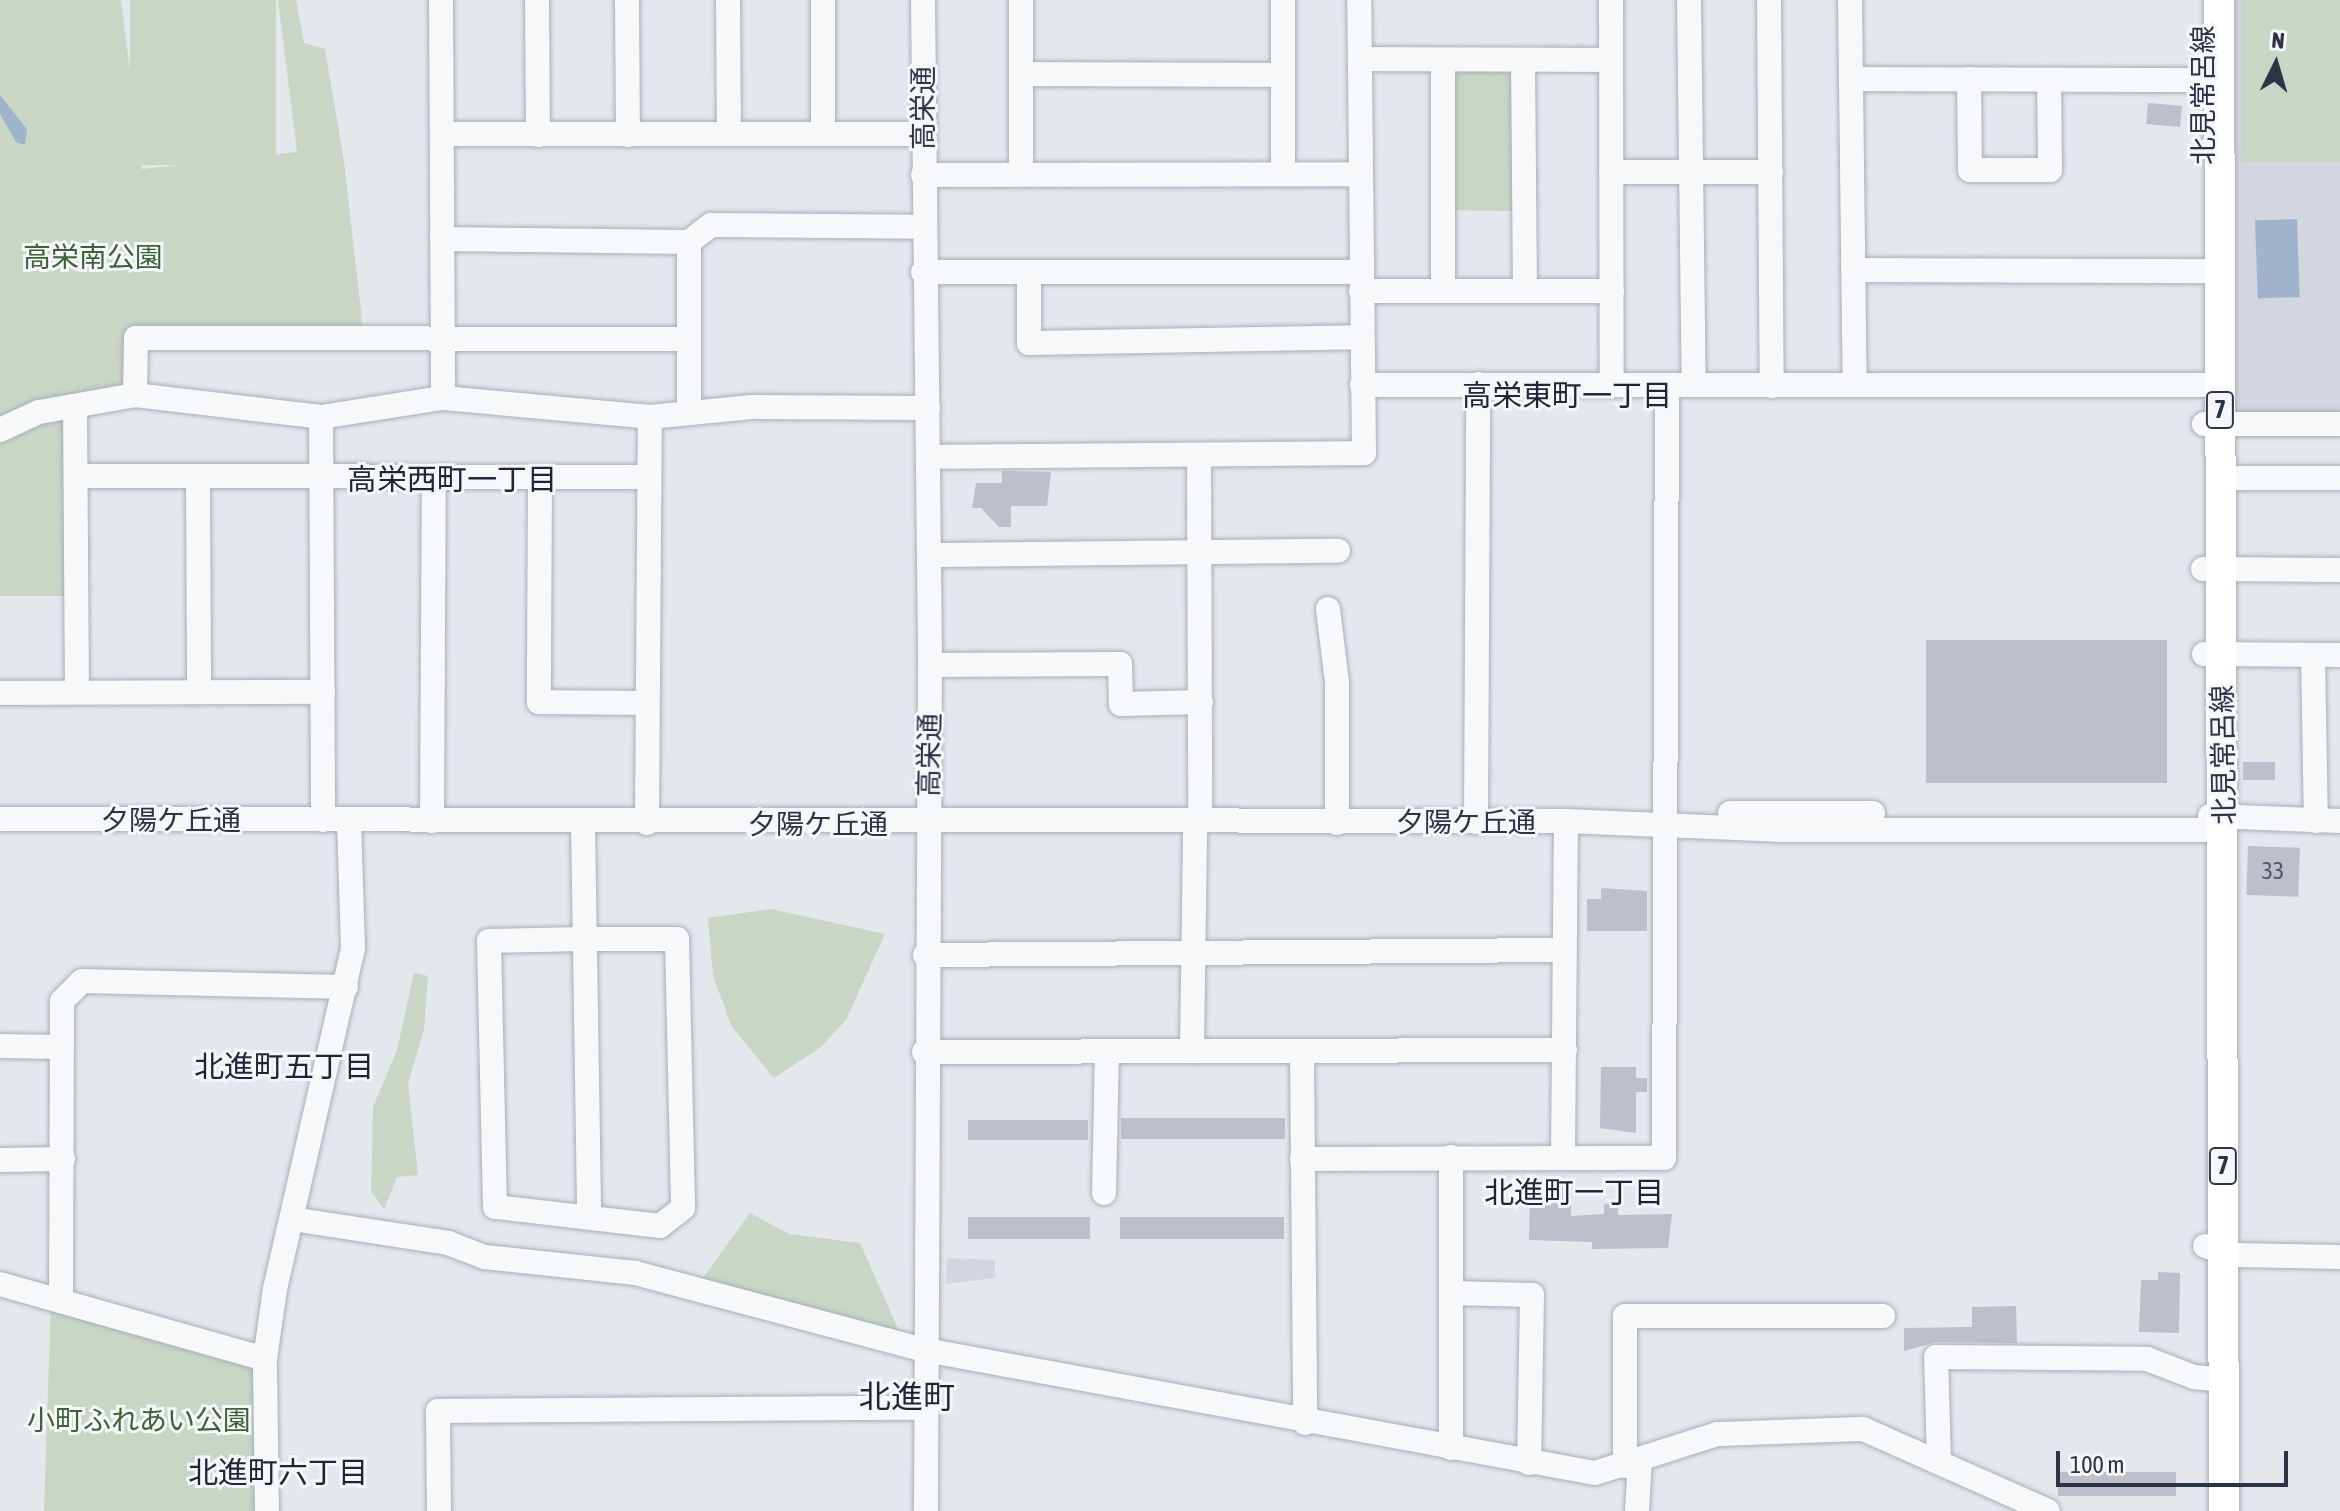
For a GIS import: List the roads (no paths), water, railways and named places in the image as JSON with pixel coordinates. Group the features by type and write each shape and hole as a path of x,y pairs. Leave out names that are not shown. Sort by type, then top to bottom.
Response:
{"main road":[{"name":"北見常呂線","path":"2202,0 2211,79"},
{"name":"北見常呂線","path":"2206,1511 2214,1380 2211,79 2219,0"},
{"name":"北見常呂線","path":"2212,271 2203,385 2221,478 2212,569"},
{"name":"北見常呂線","path":"2214,1380 2224,1511"}],"street":[{"path":"441,0 443,398"},
{"path":"537,0 538,135"},
{"path":"627,0 628,135"},
{"path":"728,0 729,134"},
{"path":"823,0 823,134"},
{"name":"高栄通","path":"923,0 923,272 930,555 924,1052 926,1511"},
{"path":"1021,0 1021,174"},
{"path":"1283,0 1283,174"},
{"path":"929,457 1199,457 1364,453 1359,0"},
{"path":"1611,0 1612,385"},
{"path":"1689,0 1694,385"},
{"path":"1769,0 1772,386"},
{"path":"1850,0 1855,385"},
{"path":"1360,59 1611,60"},
{"path":"1443,60 1443,290"},
{"path":"1523,61 1525,290"},
{"path":"1022,74 1283,75"},
{"path":"1851,79 2211,79"},
{"path":"1969,79 1970,170 2050,170 2049,80"},
{"path":"442,134 923,134"},
{"path":"1611,172 1771,172"},
{"path":"923,175 1360,174"},
{"path":"442,239 689,242 711,225 923,227"},
{"path":"689,242 689,413"},
{"path":"1853,270 2212,271"},
{"path":"923,272 1360,281 1443,290 1612,291"},
{"path":"1029,276 1029,343 1361,337"},
{"path":"135,395 136,338 689,339"},
{"path":"1476,822 1478,384"},
{"path":"1362,385 2203,385"},
{"path":"1302,1159 1664,1158 1667,386"},
{"path":"0,430 75,406 135,395 321,417 443,398 650,417 689,413 928,408"},
{"path":"75,406 77,692"},
{"path":"321,417 323,820"},
{"path":"647,823 650,417"},
{"path":"2212,424 2340,424"},
{"path":"1192,1051 1201,702 1199,457"},
{"path":"76,476 649,477"},
{"path":"432,821 434,477"},
{"path":"540,477 539,702 647,703"},
{"path":"198,478 199,691"},
{"path":"2221,478 2340,478"},
{"path":"930,555 1338,551"},
{"path":"2212,569 2340,570"},
{"path":"1328,609 1337,682 1337,823"},
{"path":"2213,654 2340,655"},
{"path":"2313,655 2328,821"},
{"path":"930,665 1120,664 1121,704 1201,702"},
{"path":"0,693 323,692"},
{"name":"夕陽ケ丘通","path":"0,819 928,824 2328,821"},
{"path":"267,1511 265,1359 292,1219 353,948 349,820"},
{"path":"1563,1157 1566,821"},
{"path":"583,823 589,1217"},
{"path":"584,939 677,939 683,1208 660,1226 495,1207 489,941 584,939"},
{"path":"925,955 1565,950"},
{"path":"61,1301 62,1001 82,981 346,987"},
{"path":"0,1046 60,1047"},
{"path":"924,1052 1565,1050"},
{"path":"1104,1193 1107,1051"},
{"path":"1302,1051 1305,1423"},
{"path":"1451,1157 1451,1448"},
{"path":"0,1160 63,1159"},
{"path":"292,1219 448,1243 485,1257 635,1273 925,1350 1305,1423 1595,1473 1717,1434 1863,1429 2048,1511"},
{"path":"2214,1249 2340,1257"},
{"path":"0,1284 265,1359"},
{"path":"1451,1293 1532,1295 1529,1463"},
{"path":"1637,1511 1625,1316 1883,1316"},
{"path":"1939,1462 1936,1357 2147,1359 2214,1380"},
{"path":"439,1511 438,1411 925,1408"}],"water":[{"path":"0,95 27,129 25,145 16,142 0,114"},
{"path":"2297,219 2300,297 2258,298 2255,220"}],"district":[{"name":"高栄東町一丁目","path":"1567,395"},
{"name":"高栄西町一丁目","path":"452,479"},
{"name":"北進町五丁目","path":"284,1066"},
{"name":"北進町一丁目","path":"1574,1192"},
{"name":"北進町","path":"907,1397"},
{"name":"北進町六丁目","path":"278,1472"}],"park label":[{"name":"高栄南公園","path":"93,257"},
{"name":"小町ふれあい公園","path":"139,1420"}]}
